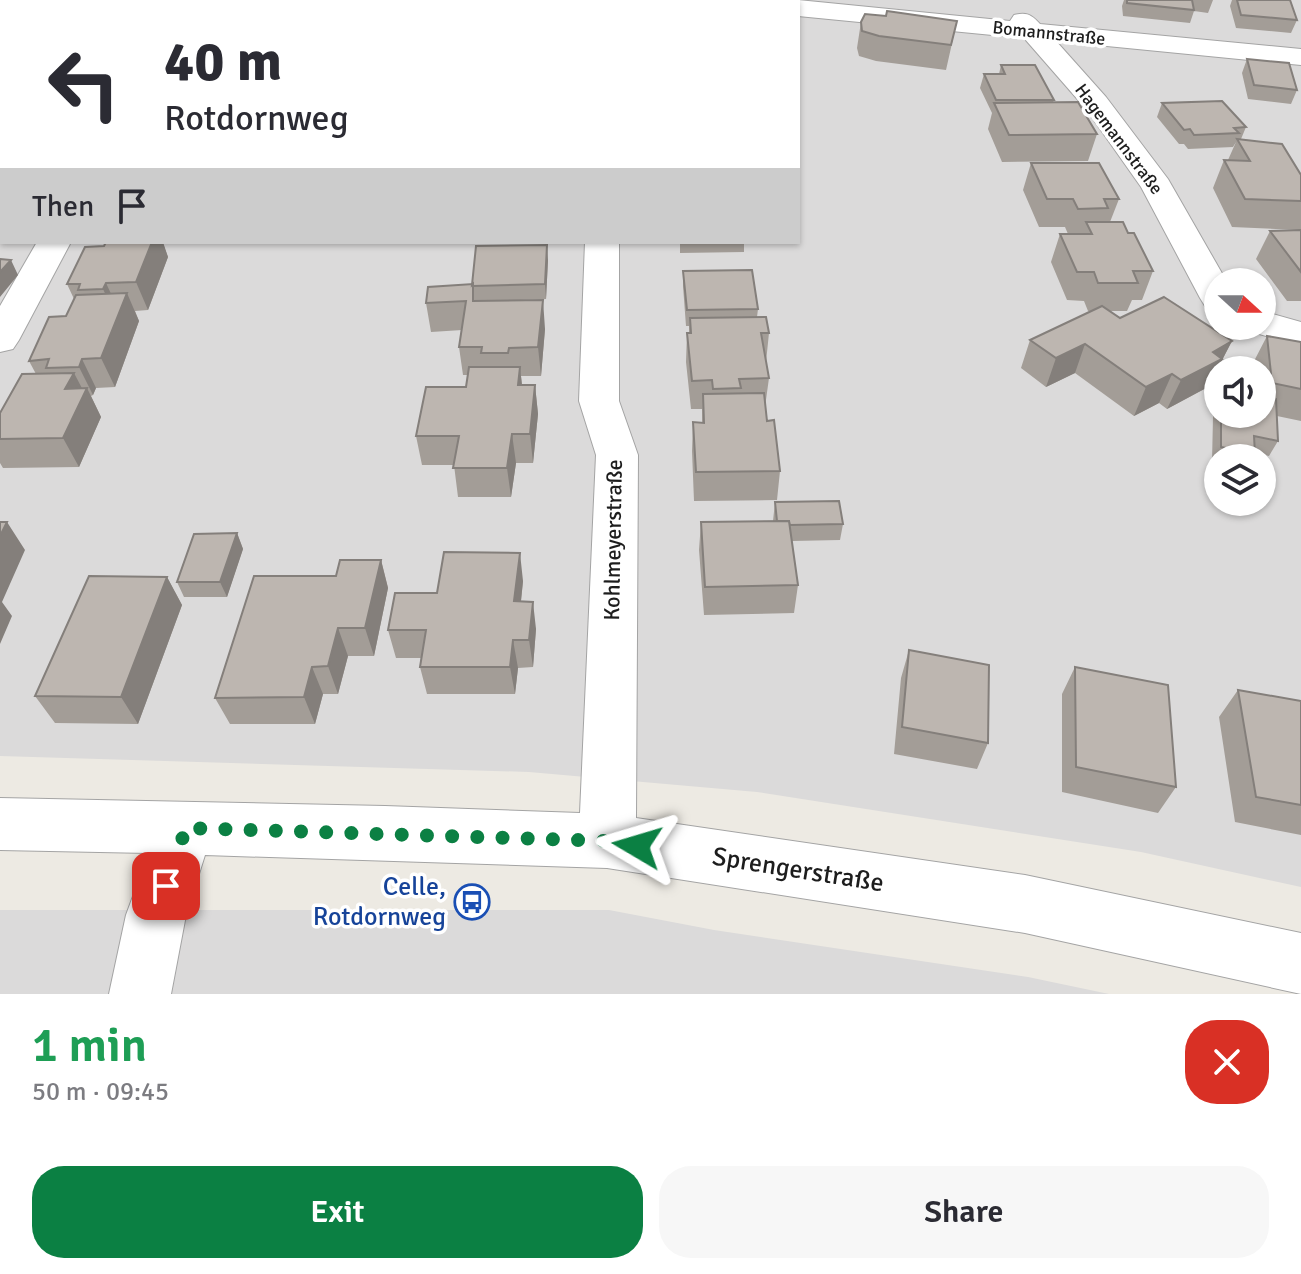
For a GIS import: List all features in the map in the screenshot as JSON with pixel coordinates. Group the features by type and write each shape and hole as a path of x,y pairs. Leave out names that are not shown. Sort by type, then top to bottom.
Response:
{"street":[{"name":"Hagemannstraße","path":"1015,0 1019,16 1096,103 1157,186 1204,272"},
{"name":"Bomannstraße","path":"800,8 1301,57"},
{"path":"0,340 53,244"},
{"name":"Kohlmeyerstraße","path":"602,244 599,401 617,455 607,841"},
{"path":"1276,327 1301,334"},
{"name":"Sprengerstraße","path":"0,824 607,841 1025,904 1301,964"},
{"path":"140,994 156,915 186,828"}],"shaded area":[{"path":"800,0 1301,0 1301,887 1141,852 757,792 529,772 0,756 0,244 800,244"},
{"path":"0,910 609,910 714,930 1028,977 1109,994 0,994"}],"building":[{"path":"1127,0 1192,0 1194,10 1127,3"},
{"path":"1237,0 1290,0 1297,20 1241,15"},
{"path":"887,11 957,21 951,45 862,31 861,22 865,14 886,16"},
{"path":"1247,59 1289,63 1297,90 1254,85"},
{"path":"1001,65 1035,65 1054,100 996,100 984,74 1005,74"},
{"path":"1222,101 1246,127 1234,128 1239,133 1194,135 1190,129 1184,130 1162,103"},
{"path":"1078,102 1097,134 1009,135 994,103"},
{"path":"1237,139 1282,144 1301,175 1301,201 1245,199 1224,160 1250,161"},
{"path":"1031,163 1099,163 1119,199 1104,199 1108,208 1078,209 1073,199 1047,199"},
{"path":"1086,222 1123,222 1128,233 1134,233 1153,271 1133,271 1138,283 1098,283 1094,272 1077,272 1060,234 1092,234"},
{"path":"1301,230 1301,272 1270,231"},
{"path":"151,244 136,282 106,283 103,289 78,290 80,284 67,284 85,247"},
{"path":"547,245 545,284 472,285 476,246"},
{"path":"0,259 11,260 0,272"},
{"path":"752,270 758,309 687,310 683,271"},
{"path":"473,284 473,301 543,300 538,347 509,348 508,353 481,353 482,347 459,347 466,301 426,303 428,287"},
{"path":"127,293 101,358 82,359 79,367 46,368 49,359 29,361 49,317 66,316 76,295"},
{"path":"1164,297 1204,323 1204,340 1232,341 1213,352 1218,356 1204,356 1204,368 1181,380 1172,374 1146,387 1085,344 1056,358 1030,340 1102,306 1120,318"},
{"path":"766,317 769,333 761,333 769,378 739,379 741,388 713,389 712,380 692,381 687,333 691,333 690,318"},
{"path":"1276,338 1301,342 1301,389 1276,384 1276,356 1269,356 1267,340"},
{"path":"469,367 520,367 518,385 535,385 530,434 512,434 507,468 453,468 459,436 416,436 426,387 466,387"},
{"path":"74,373 65,389 87,388 63,438 0,439 0,413 22,374"},
{"path":"764,393 767,421 774,420 780,471 696,472 693,422 704,423 703,394"},
{"path":"1276,399 1278,441 1254,436 1254,444 1221,444 1221,428 1276,428"},
{"path":"839,501 843,524 790,525 789,521 777,521 775,502"},
{"path":"789,521 798,585 705,587 701,522"},
{"path":"0,522 7,522 0,536"},
{"path":"237,533 220,582 177,582 194,534"},
{"path":"444,552 520,553 514,601 533,602 529,640 513,640 510,667 420,667 426,630 388,630 395,593 437,593"},
{"path":"340,560 381,560 365,628 338,628 328,666 312,667 304,697 215,698 254,576 336,576"},
{"path":"89,576 167,577 121,697 35,696"},
{"path":"909,650 989,665 988,743 902,727"},
{"path":"1075,667 1168,685 1176,787 1076,767"},
{"path":"1238,690 1301,701 1301,805 1256,797"}],"place":[{"name":"Celle, Rotdornweg","path":"472,902"}],"route":[{"path":"166,886 186,828 417,833 607,841 637,846"}]}
